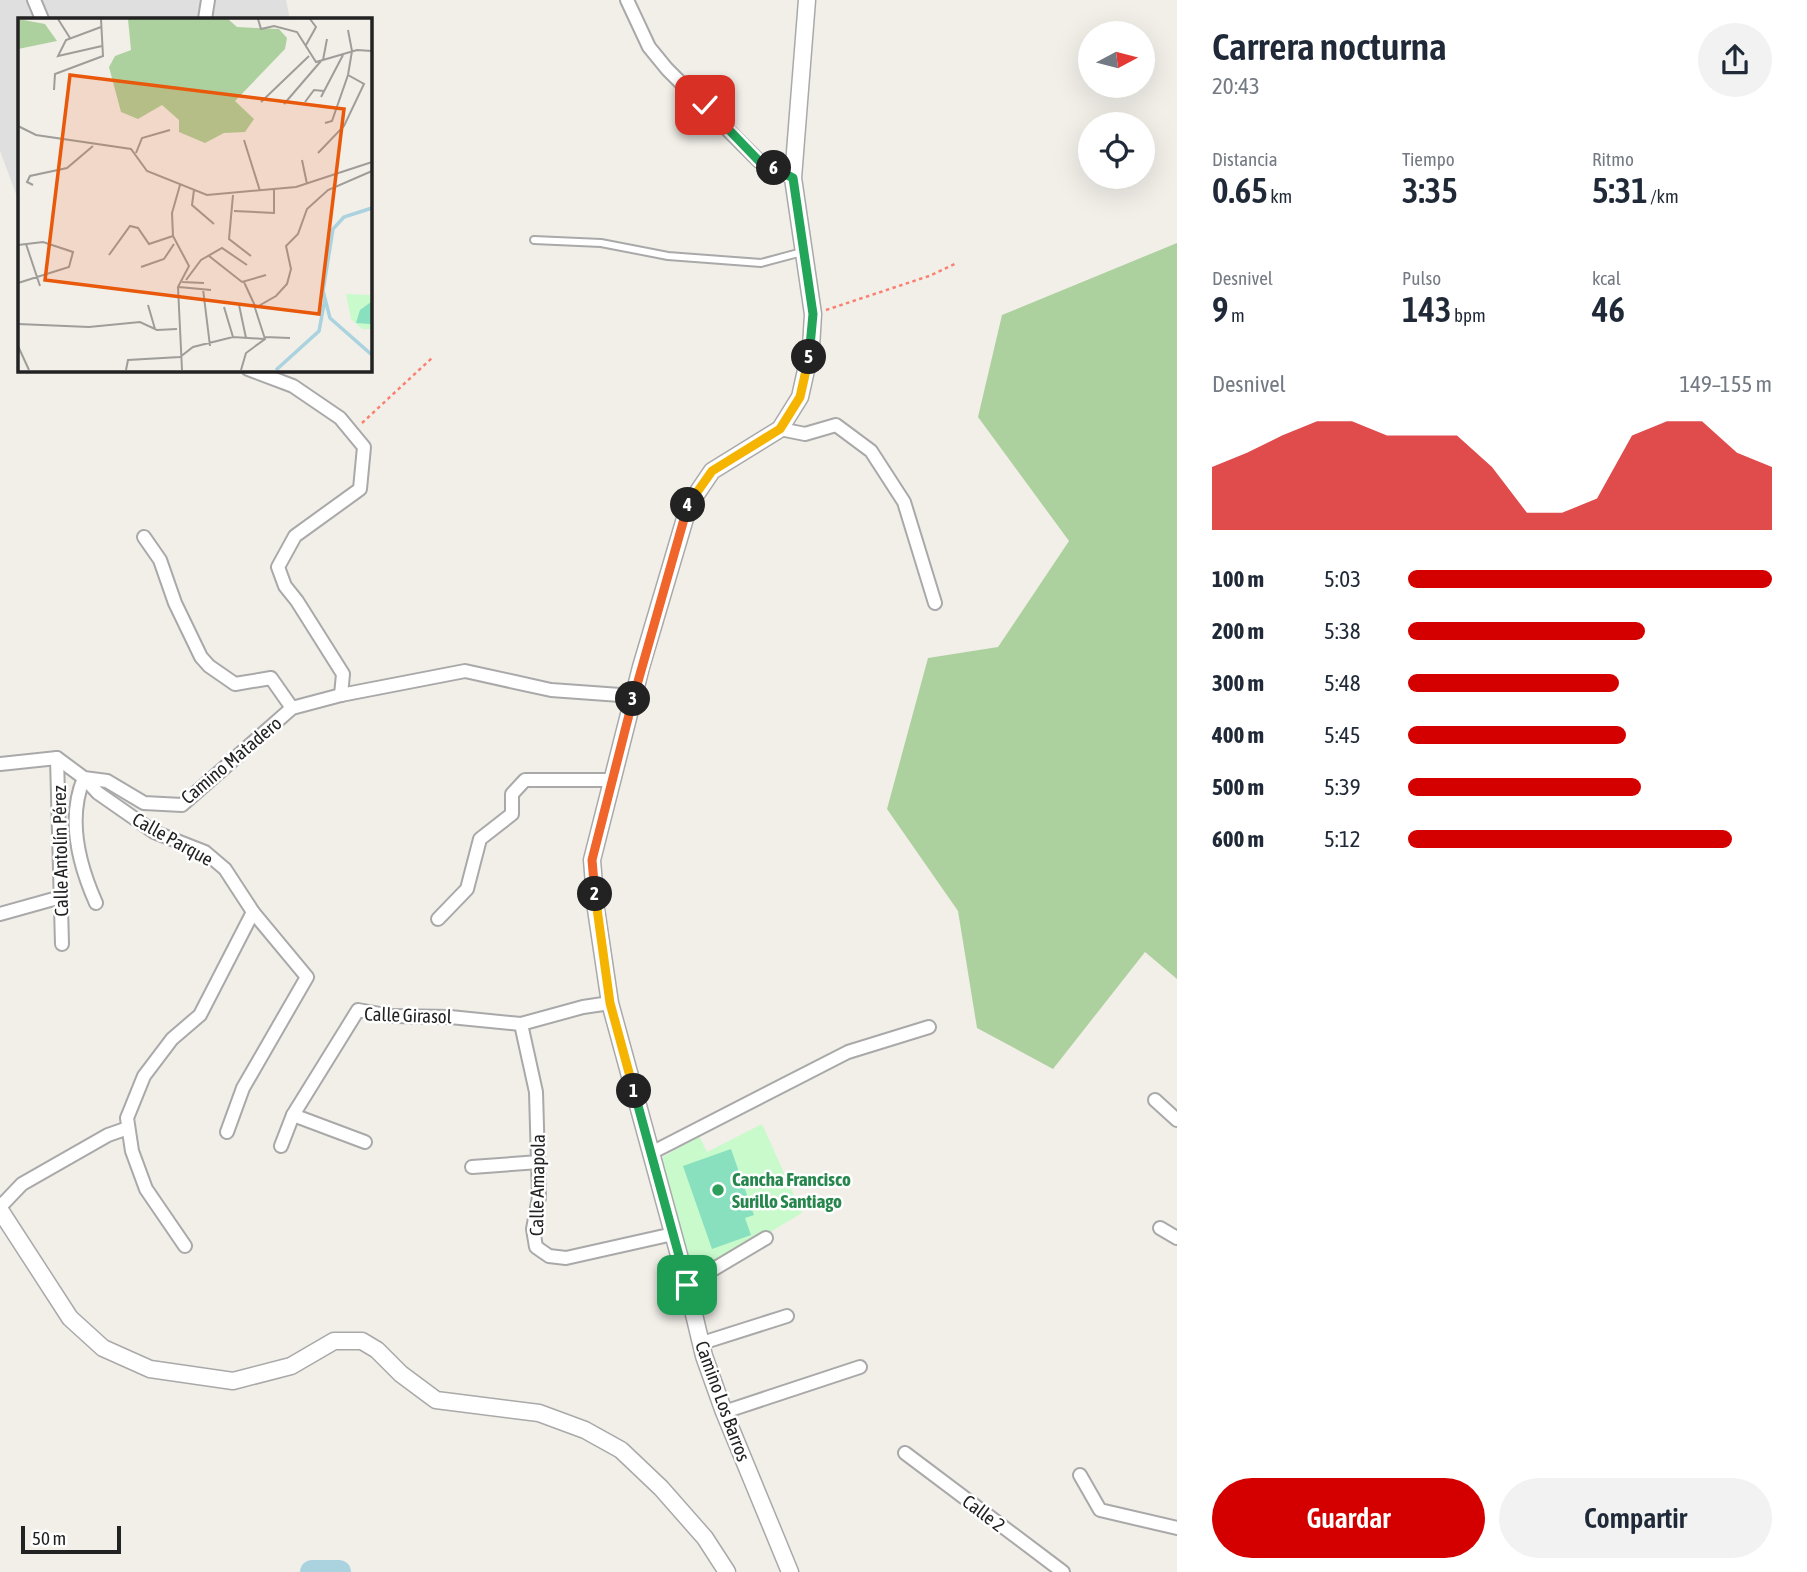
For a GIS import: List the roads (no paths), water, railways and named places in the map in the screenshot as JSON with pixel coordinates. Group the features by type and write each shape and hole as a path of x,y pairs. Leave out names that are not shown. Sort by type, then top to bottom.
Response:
{"street":[{"path":"34,0 42,18"},
{"path":"205,18 208,0"},
{"path":"627,0 649,47 667,69 759,161 793,178"},
{"name":"Camino Los Barros","path":"790,1572 724,1412 704,1356 610,1003 596,909 592,860 634,696 689,505 712,471 780,429 800,397 811,348 813,314 793,178 807,0"},
{"path":"253,371 293,386 340,418 364,447 360,489 295,536 278,567 285,586 298,601 343,674 341,695"},
{"path":"780,429 805,434 836,425 871,451 904,502 936,603"},
{"path":"144,537 160,560 175,603 201,657 235,684 271,678 292,708"},
{"name":"Camino Matadero","path":"57,758 84,778 107,781 144,803 182,805 292,708 341,695 465,671 551,690 634,696"},
{"path":"0,764 57,758"},
{"name":"Calle Antolín Pérez","path":"57,758 62,944"},
{"path":"84,778 77,795 76,829 84,876 96,903"},
{"name":"Calle Parque","path":"84,778 97,793 154,832 205,852 225,869 253,912 307,977 243,1088 227,1132"},
{"path":"438,919 467,889 480,839 512,814 512,794 525,780 613,780"},
{"path":"0,914 61,897"},
{"path":"185,1246 146,1189 132,1151 127,1118 144,1076 172,1039 201,1015 253,912"},
{"name":"Calle Girasol","path":"281,1146 293,1115 358,1010 391,1016 450,1017 521,1024 583,1007 610,1003"},
{"name":"Calle Amapola","path":"521,1024 536,1093 539,1162 539,1198 533,1229 536,1247 549,1256 566,1258 673,1234"},
{"path":"651,1153 848,1052 929,1027"},
{"path":"1155,1100 1177,1121"},
{"path":"293,1115 365,1142"},
{"path":"128,1128 108,1135 22,1184 0,1208 69,1318 103,1348 150,1369 233,1381 291,1366 334,1341 362,1341 377,1350 401,1374 436,1400 539,1413 584,1430 621,1450 662,1488 705,1538 727,1572"},
{"path":"472,1167 539,1162"},
{"path":"1160,1228 1177,1238"},
{"path":"687,1285 765,1238"},
{"path":"702,1343 787,1316"},
{"path":"724,1412 860,1367"},
{"name":"Calle 2","path":"905,1452 1063,1572"},
{"path":"1080,1475 1100,1510 1177,1528"}],"lane":[{"path":"534,240 601,243 668,256 761,263 803,251"}],"waterway":[{"path":"312,1572 339,1572"}],"place":[{"name":"Cancha Francisco Surillo Santiago","path":"718,1190"}]}
